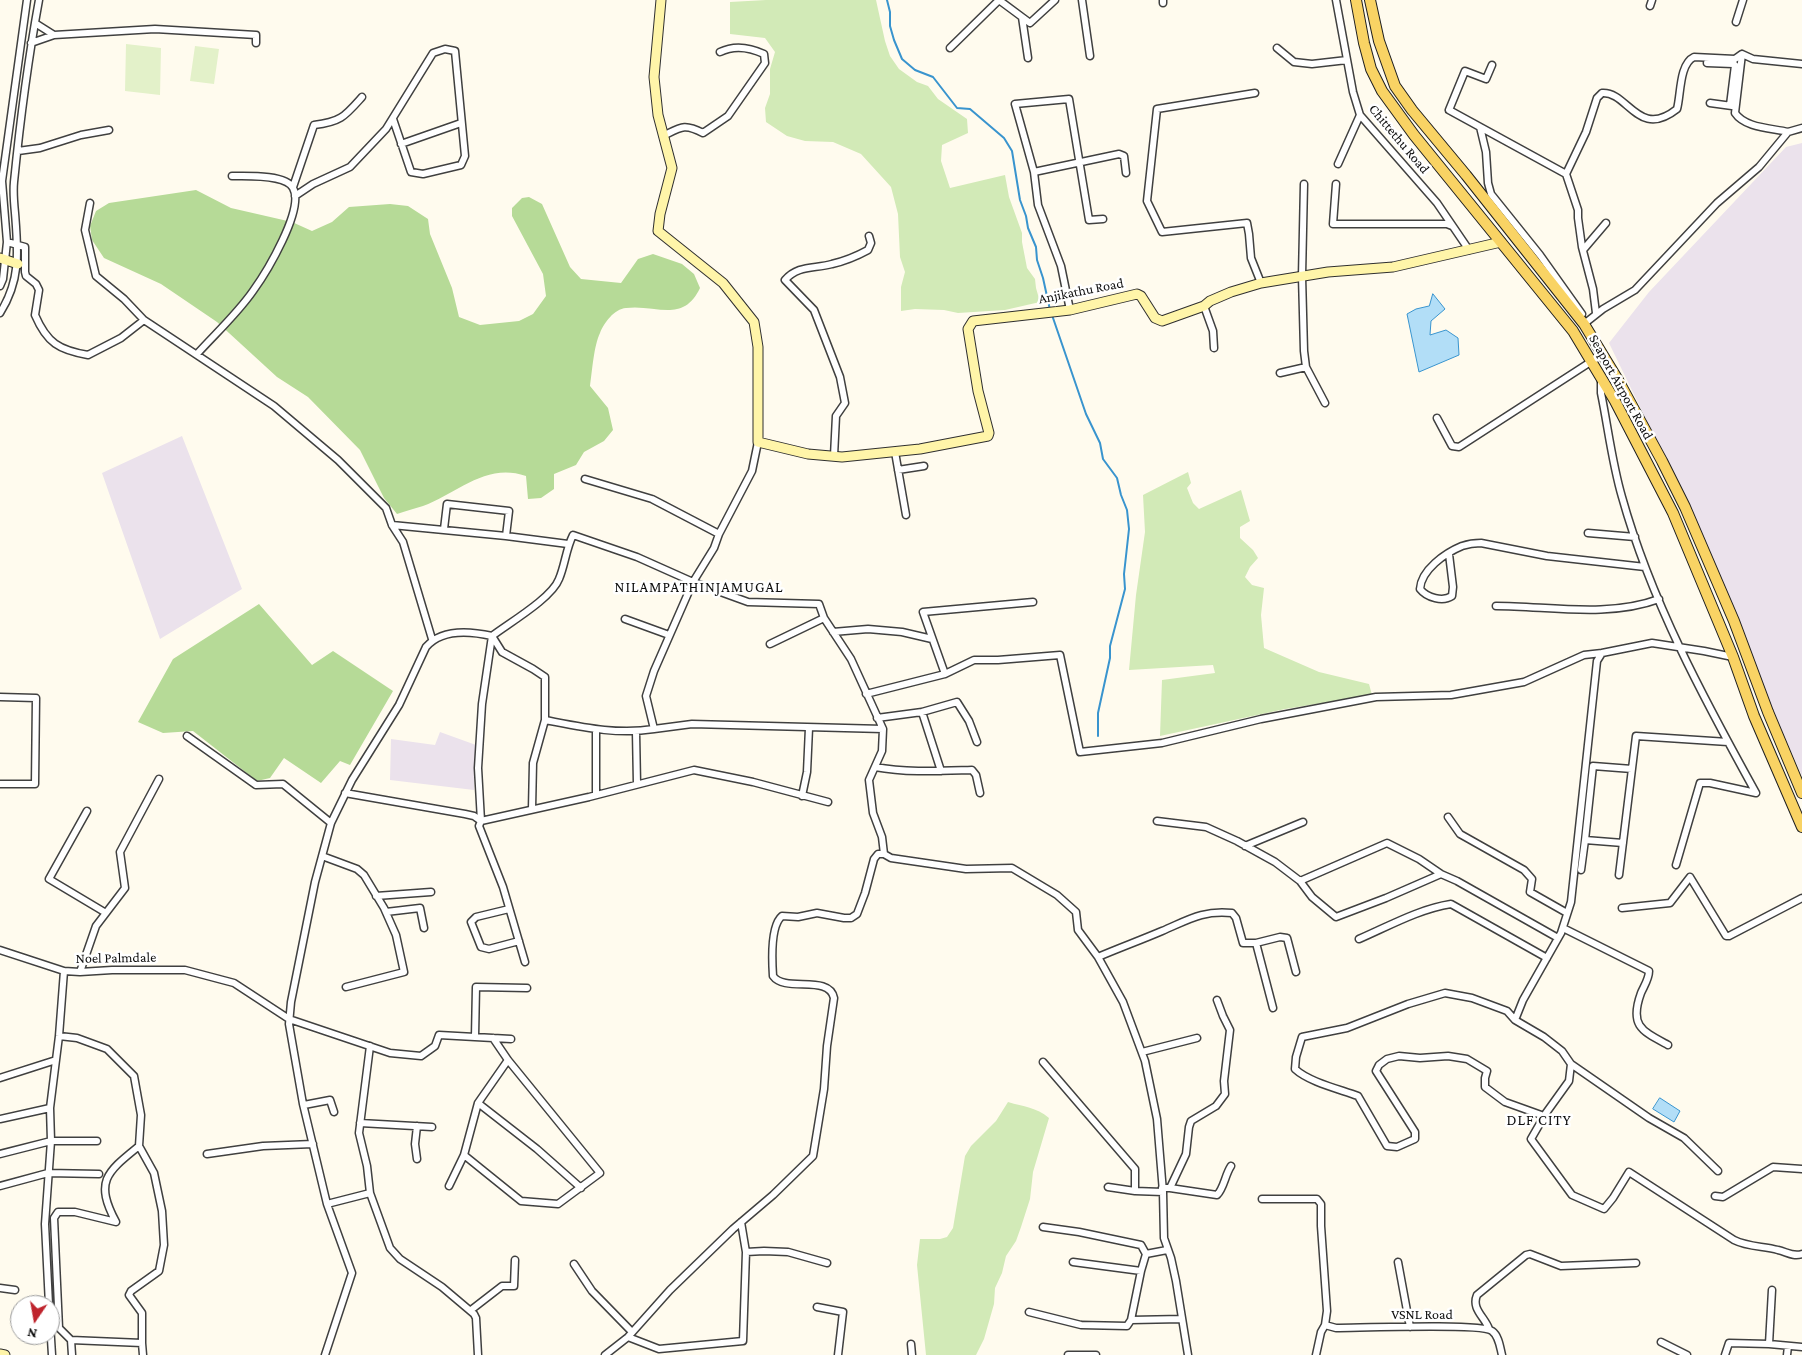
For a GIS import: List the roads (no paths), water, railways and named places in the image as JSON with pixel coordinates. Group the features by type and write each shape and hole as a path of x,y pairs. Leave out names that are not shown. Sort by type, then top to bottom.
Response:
{"main road":[{"name":"Seaport Airport Road","path":"1356,0 1371,69 1382,91 1414,135 1573,331 1601,377 1673,512 1733,657 1754,716 1802,827"},
{"name":"Seaport Airport Road","path":"1370,0 1378,41 1395,86 1412,110 1586,323 1598,348 1662,461 1685,507 1734,622 1768,712 1802,793"}],"street":[{"path":"0,286 7,242 2,181 27,0"},
{"path":"0,313 6,304 14,283 18,264 14,184 31,43 39,0"},
{"path":"654,729 646,696 654,671 693,582 714,548 718,534 752,471 758,442 758,347 754,322 723,283 658,231 660,214 672,168 658,115 654,77 661,0"},
{"path":"950,48 999,0 1030,23 1055,0"},
{"path":"1082,0 1090,56"},
{"name":"Chittethu Road","path":"1336,0 1353,92 1360,115 1437,203 1469,250"},
{"path":"1736,22 1743,0"},
{"path":"1022,17 1028,58"},
{"path":"35,23 54,35"},
{"path":"31,43 54,35 155,29 256,36 256,43"},
{"path":"664,136 684,126 703,133 728,116 765,64 764,54 758,51 740,47 728,48 720,52"},
{"path":"1277,48 1294,62 1312,64 1347,60"},
{"path":"295,196 313,184 350,167 386,129 392,119 432,53 445,49 455,51 465,156 461,165 423,174 411,172 392,119"},
{"path":"1742,54 1754,59 1802,64"},
{"path":"1733,106 1742,54"},
{"path":"1566,174 1586,132 1597,98 1602,94 1606,93 1639,115 1654,120 1677,109 1681,83 1690,59 1694,57 1735,59 1742,54"},
{"path":"1707,63 1735,65 1733,106 1739,119 1750,124 1788,132 1802,128"},
{"path":"1492,65 1486,79 1464,71 1449,109 1566,174 1578,210 1583,250 1593,289 1596,313"},
{"path":"1255,93 1157,110 1148,201 1162,232 1247,223 1251,258 1261,283"},
{"path":"197,354 252,292 287,233 296,200 293,187 314,125 333,123 339,120 362,97"},
{"path":"1070,310 1061,266 1038,205 1034,172 1015,104 1069,99 1089,220 1102,219"},
{"path":"1710,103 1733,106"},
{"path":"1338,164 1360,115"},
{"path":"401,144 461,123"},
{"path":"1480,127 1486,152 1488,183 1491,194 1540,255 1586,323 1596,313 1635,290 1717,204 1759,167 1788,132"},
{"path":"18,151 40,148 81,134 109,130"},
{"path":"1034,172 1122,155 1124,156 1126,173"},
{"path":"232,176 282,179 293,187"},
{"path":"1304,184 1302,276 1306,367 1325,403"},
{"path":"1336,184 1333,224 1446,224 1453,227"},
{"path":"90,203 85,230 96,276 124,299 144,320 274,406 338,460 386,508 392,525 404,542 432,639"},
{"path":"1583,250 1606,223"},
{"path":"834,456 836,416 845,403 840,377 814,310 785,280 792,272 833,264 857,256 868,250 871,243 869,236"},
{"path":"7,242 18,244 26,249 26,276 36,284 39,290 35,315 53,344 88,355 121,338 144,320"},
{"name":"Anjikathu Road","path":"758,442 808,454 834,456 920,450 989,435 978,391 968,330 971,322 1070,310 1137,294 1141,296 1155,318 1162,320 1204,306 1210,301 1232,292 1261,283 1328,272 1393,267 1501,242"},
{"path":"3,259 18,264"},
{"path":"1204,306 1213,331 1214,348"},
{"path":"1437,418 1452,446 1459,447 1592,361"},
{"path":"1280,373 1306,367"},
{"path":"1601,377 1601,393 1620,488 1645,567 1680,647 1756,793 1710,783 1700,783 1676,865"},
{"path":"895,452 906,515"},
{"path":"898,470 924,466"},
{"path":"585,479 652,499 718,534"},
{"path":"444,529 447,504 509,511 506,536"},
{"path":"392,525 444,529 568,544"},
{"path":"1588,533 1635,537"},
{"path":"525,962 500,878 479,826 481,821 478,768 482,704 492,636 548,595 559,580 568,544 573,535 637,557 693,582 748,602 819,604 824,618 851,659 882,728 882,751 869,780 873,813 882,837 884,854"},
{"path":"1448,554 1453,587 1452,596 1447,599 1422,593 1420,584 1431,567 1448,554 1463,546 1481,543 1547,556 1645,567"},
{"path":"1496,606 1594,609 1644,604 1659,599"},
{"path":"945,674 923,612 1033,602"},
{"path":"770,644 824,618"},
{"path":"625,619 669,635"},
{"path":"833,632 868,629 902,632 932,639"},
{"path":"325,1355 352,1273 327,1204 304,1105 289,1019 290,1002 315,882 331,822 346,793 399,705 426,647 432,639 442,635 472,632 492,636 502,652 544,677 545,720 533,763 532,810"},
{"path":"866,694 945,674 974,660 1060,655 1080,752 1162,743 1261,719 1376,697 1451,695 1524,682 1584,655 1652,643 1733,657"},
{"path":"1515,1020 1523,1000 1563,928 1571,902 1597,661 1602,653"},
{"path":"0,698 36,698 36,784 0,784"},
{"path":"877,718 922,712 957,702 969,721 977,742"},
{"path":"922,712 941,771"},
{"path":"545,720 596,730 636,732 692,724 809,728 882,728"},
{"path":"802,796 807,772 809,728"},
{"path":"596,730 596,795"},
{"path":"636,732 637,784"},
{"path":"187,736 256,786 283,784 331,822"},
{"path":"1619,875 1636,736 1728,742"},
{"path":"1581,870 1593,766 1632,769"},
{"path":"875,767 892,770 972,770 976,775 980,793"},
{"path":"346,793 465,814 474,816 481,821 694,770 754,782 828,802"},
{"path":"80,972 96,926 125,888 120,852 159,779"},
{"path":"87,811 49,879 106,913"},
{"path":"1448,818 1460,834 1524,870 1532,879 1530,892 1568,913"},
{"path":"1157,821 1206,826 1275,862 1300,881 1312,898 1336,917 1441,874"},
{"path":"1245,846 1303,822"},
{"path":"1585,840 1623,843"},
{"path":"1300,881 1387,842 1558,938"},
{"path":"604,1355 630,1335 670,1290 813,1156 824,1089 827,1046 834,998 833,993 826,987 783,982 774,978 772,967 776,925 782,916 798,917 817,913 852,918 861,909 874,858 878,854 884,854 891,858 966,869 1012,868 1057,895 1076,912 1078,930 1098,957 1123,1002 1142,1052 1158,1119 1164,1238 1176,1281 1188,1355"},
{"path":"322,856 357,869 364,876 386,912 396,935 404,972 346,987"},
{"path":"1622,908 1670,903 1690,877 1726,936 1729,936 1802,898"},
{"path":"376,896 431,892"},
{"path":"1359,939 1424,911 1451,904 1547,958"},
{"path":"386,912 420,908 424,928"},
{"path":"509,909 476,917 470,922 481,947 484,949 519,941"},
{"path":"1098,957 1195,916 1218,912 1232,913 1236,918 1242,943 1256,943 1280,936 1287,938 1296,972"},
{"path":"1563,928 1649,971 1636,1017 1642,1030 1668,1045"},
{"path":"1256,943 1274,1008"},
{"name":"Noel Palmdale","path":"0,950 64,971 186,970 234,983 289,1019 390,1053 421,1056 435,1046 439,1035 476,1037"},
{"path":"49,1295 45,1224 51,1141 50,1108 59,1036 64,971"},
{"path":"511,1039 476,1037 476,987 527,988"},
{"path":"1544,1116 1504,1102 1485,1087 1484,1078 1487,1071 1467,1059 1448,1056 1420,1058 1398,1056 1386,1059 1379,1065 1376,1071 1414,1132 1415,1139 1397,1147 1387,1146 1358,1096 1300,1073 1295,1069 1296,1056 1302,1037 1347,1028 1408,1004 1445,993 1472,998 1506,1011 1515,1020 1544,1037 1562,1052 1571,1064 1648,1118 1684,1138 1718,1171"},
{"path":"1170,1188 1186,1154 1191,1121 1216,1106 1224,1094 1230,1030 1217,1000"},
{"path":"59,1036 76,1038 107,1049 134,1076 142,1115 139,1146 154,1173 162,1211 164,1245 159,1271 129,1295 142,1313 143,1355"},
{"path":"464,1155 521,1201 558,1204 600,1173 508,1060 494,1038"},
{"path":"1142,1052 1197,1038"},
{"path":"370,1046 359,1133 367,1166 370,1193 390,1248 400,1259 442,1287 471,1310 476,1318 478,1355"},
{"path":"0,1078 56,1060"},
{"path":"448,1186 464,1155 478,1103 508,1060"},
{"path":"1043,1062 1135,1169 1135,1191"},
{"path":"1571,1064 1569,1081 1544,1116 1533,1135 1532,1142 1572,1195 1604,1209 1629,1172 1734,1240 1745,1245 1778,1250 1794,1255 1802,1254"},
{"path":"304,1105 330,1100 334,1112"},
{"path":"478,1103 537,1149 581,1188"},
{"path":"0,1118 50,1108"},
{"path":"360,1123 432,1127"},
{"path":"417,1126 415,1144 417,1159"},
{"path":"0,1154 51,1141 97,1141"},
{"path":"208,1154 263,1146 313,1144"},
{"path":"72,1355 71,1340 60,1328 54,1218 58,1212 75,1212 116,1222 107,1206 104,1186 113,1167 139,1146"},
{"path":"1108,1187 1135,1191 1170,1188 1217,1196 1231,1166"},
{"path":"1715,1196 1723,1197 1773,1167 1802,1169"},
{"path":"0,1186 48,1173 99,1174"},
{"path":"327,1204 370,1193"},
{"path":"1262,1199 1317,1199 1321,1204 1327,1303 1325,1325 1321,1332 1316,1355"},
{"path":"574,1264 592,1291 630,1335 659,1349 672,1352 743,1341 746,1252 741,1222"},
{"path":"1029,1312 1081,1325 1127,1326 1146,1254 1141,1245 1079,1232 1043,1227"},
{"path":"1146,1254 1167,1250"},
{"path":"746,1252 788,1252 827,1263"},
{"path":"1502,1355 1497,1337 1489,1329 1478,1312 1476,1305 1477,1295 1526,1255 1530,1254 1561,1266 1636,1263"},
{"path":"471,1310 502,1286 514,1286 515,1260"},
{"path":"1073,1262 1141,1271"},
{"path":"1398,1262 1410,1327"},
{"path":"0,1288 15,1290"},
{"path":"1769,1344 1772,1290"},
{"path":"817,1307 844,1312 838,1355"},
{"path":"1130,1320 1182,1319"},
{"name":"VSNL Road","path":"1325,1325 1345,1328 1489,1329"},
{"path":"71,1340 142,1343"},
{"path":"1661,1342 1687,1355"},
{"path":"1725,1355 1729,1343 1802,1347"},
{"path":"911,1344 912,1355"},
{"path":"1787,1355 1788,1346"},
{"path":"0,1354 5,1355"},
{"path":"1068,1355 1096,1355"}],"water":[{"path":"1433,294 1445,309 1431,321 1430,335 1446,330 1458,338 1459,355 1419,372 1407,314 1416,309 1429,306"},
{"path":"1660,1098 1680,1111 1674,1122 1653,1109"}],"waterway":[{"path":"887,0 890,12 890,26 902,59 915,70 933,77 957,108 970,109 1004,138 1012,151 1020,200 1036,247 1037,260 1050,310"},
{"path":"1052,315 1086,414 1100,443 1103,459 1117,478 1127,510 1129,529 1124,574 1125,589 1110,646 1110,658 1098,713 1098,736"}],"district":[{"name":"NILAMPATHINJAMUGAL","path":"699,587"},
{"name":"DLF CITY","path":"1539,1120"}]}
